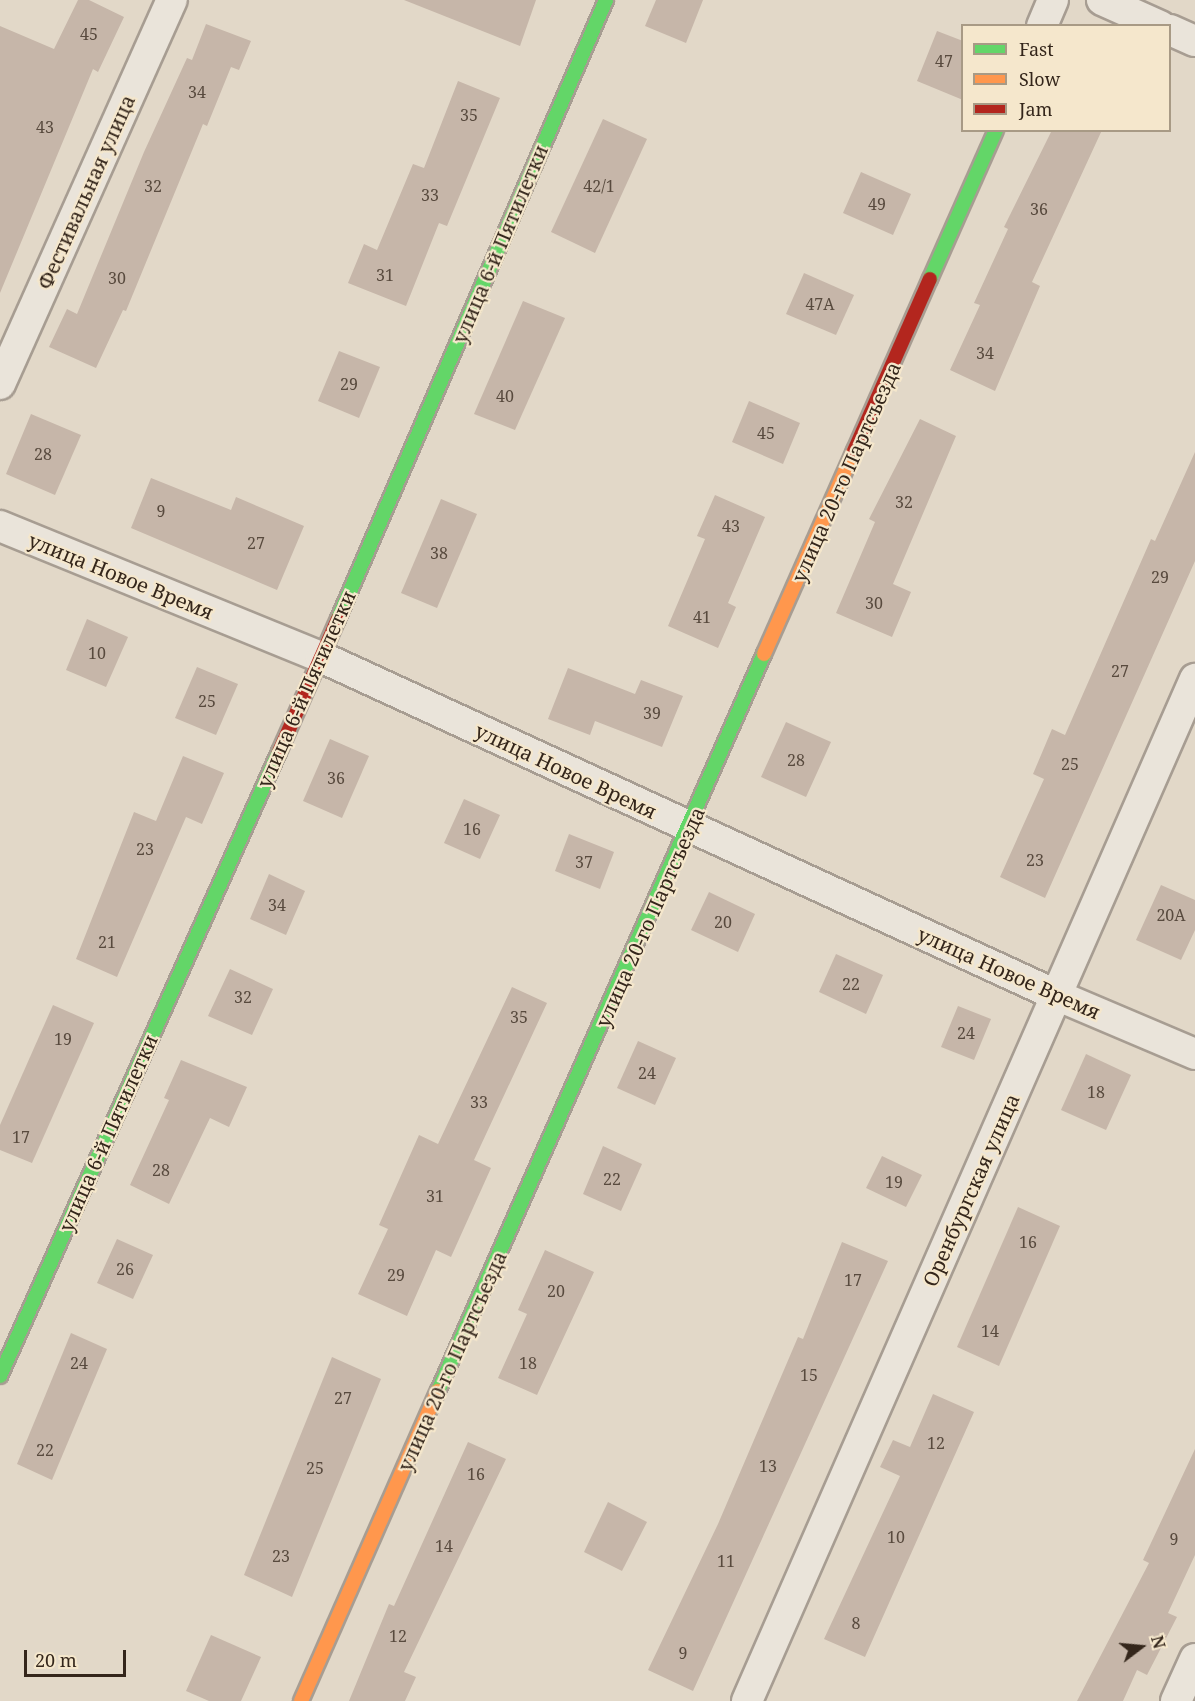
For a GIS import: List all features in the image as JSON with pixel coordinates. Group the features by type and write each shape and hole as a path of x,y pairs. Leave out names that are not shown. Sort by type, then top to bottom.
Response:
{"street":[{"name":"Фестивальная улица","path":"0,384 172,0"},
{"name":"улица 6-й Пятилетки","path":"0,1376 321,657 606,0"},
{"path":"1043,24 1053,0"},
{"path":"1102,0 1156,24"},
{"path":"1171,30 1195,41"},
{"name":"улица 20-го Партсъезда","path":"301,1701 690,828 995,132"},
{"name":"улица Новое Время","path":"0,526 321,657 1056,995 1195,1054"},
{"name":"Оренбургская улица","path":"747,1701 1195,679"},
{"path":"1176,1701 1195,1659"}],"building":[{"path":"78,0 89,0 124,17 98,72 93,69 0,293 0,26 54,49"},
{"path":"404,0 536,0 520,46"},
{"path":"656,0 703,0 686,43 645,26"},
{"path":"206,24 251,41 239,70 231,67 207,126 203,124 126,311 123,310 96,368 49,347 67,309 77,314 144,152 187,58 192,60"},
{"path":"937,31 961,40 961,99 917,81"},
{"path":"458,81 500,98 447,226 439,223 406,306 348,283 364,244 377,250 413,164 424,168"},
{"path":"603,119 647,139 595,253 551,232"},
{"path":"1051,132 1101,132 1032,282 1040,286 995,391 950,370 980,305 974,303 1008,229 1004,227"},
{"path":"861,172 911,194 893,235 843,213"},
{"path":"804,273 854,295 836,335 786,314"},
{"path":"523,301 565,318 515,430 474,414"},
{"path":"339,351 380,367 359,418 318,401"},
{"path":"749,401 800,423 783,464 732,442"},
{"path":"31,414 81,435 55,495 6,474"},
{"path":"920,419 956,436 893,584 911,592 892,637 836,613 875,522 869,519"},
{"path":"1195,452 1195,561 1045,898 1000,877 1044,779 1033,774 1052,729 1065,735 1151,539 1155,541"},
{"path":"151,478 231,510 236,497 304,526 277,590 131,528"},
{"path":"715,495 765,517 728,603 736,607 718,648 668,626 705,539 697,536"},
{"path":"441,499 477,514 437,608 401,593"},
{"path":"87,619 128,637 106,687 66,670"},
{"path":"197,667 238,684 216,735 175,718"},
{"path":"568,668 635,694 641,680 683,696 662,747 595,721 590,735 548,719"},
{"path":"786,722 831,742 806,797 761,777"},
{"path":"330,739 369,756 342,818 303,801"},
{"path":"183,756 224,773 202,824 186,817 117,977 76,959 134,812 156,821"},
{"path":"464,799 500,815 480,859 444,843"},
{"path":"569,834 614,852 600,889 555,871"},
{"path":"269,874 305,891 286,935 250,919"},
{"path":"1161,885 1195,900 1195,930 1181,960 1136,940"},
{"path":"709,892 755,914 738,952 691,930"},
{"path":"836,954 883,975 866,1014 819,992"},
{"path":"230,969 273,989 252,1035 208,1016"},
{"path":"512,987 547,1003 474,1160 491,1168 451,1257 436,1250 407,1316 358,1294 388,1229 379,1225 419,1135 438,1144"},
{"path":"53,1005 94,1023 32,1163 0,1150 0,1125"},
{"path":"958,1006 991,1019 974,1060 941,1047"},
{"path":"638,1041 676,1058 655,1105 617,1088"},
{"path":"1086,1054 1131,1075 1106,1130 1061,1110"},
{"path":"181,1060 247,1087 229,1127 210,1118 169,1204 130,1185 169,1100 164,1098"},
{"path":"603,1146 642,1164 621,1211 583,1194"},
{"path":"882,1156 922,1175 906,1207 866,1188"},
{"path":"1018,1207 1060,1226 999,1366 957,1347"},
{"path":"117,1239 153,1255 133,1299 97,1283"},
{"path":"842,1242 888,1261 693,1691 648,1670 718,1524 798,1337 803,1339"},
{"path":"545,1250 594,1272 537,1395 498,1378 527,1314 518,1310"},
{"path":"71,1333 107,1349 52,1480 17,1464"},
{"path":"332,1357 381,1379 292,1597 244,1575"},
{"path":"933,1394 974,1412 865,1657 824,1639 900,1476 880,1467 893,1440 910,1447"},
{"path":"468,1442 506,1459 404,1672 416,1677 405,1701 349,1701 389,1604 394,1606"},
{"path":"1195,1449 1195,1555 1168,1613 1177,1617 1147,1675 1137,1670 1123,1701 1077,1701 1149,1563 1143,1560"},
{"path":"608,1502 647,1522 622,1571 584,1552"},
{"path":"211,1635 261,1657 241,1701 209,1701 186,1691"}],"traffic: fast":[{"path":"338,619 606,0"},
{"path":"930,279 995,132"},
{"path":"438,1391 764,654"},
{"path":"0,1376 279,752"}],"traffic: slow":[{"path":"764,654 854,451"},
{"path":"301,1701 438,1391"}],"traffic: jam":[{"path":"854,451 930,279"},
{"path":"279,752 338,619"}]}
